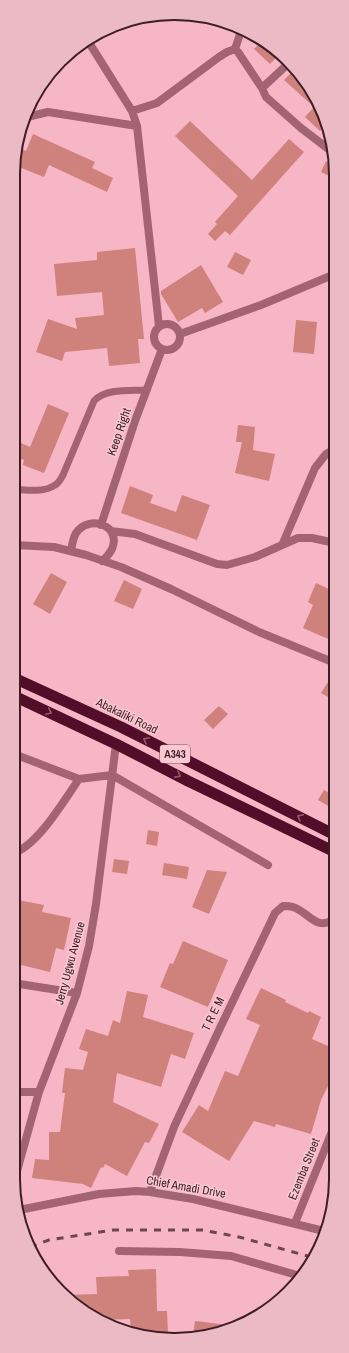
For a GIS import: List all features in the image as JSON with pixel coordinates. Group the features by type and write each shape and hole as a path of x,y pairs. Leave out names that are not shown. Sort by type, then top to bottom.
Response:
{"highway":[{"name":"Abakaliki Road","path":"20,681 121,727 329,832"},
{"name":"A343","path":"20,699 116,744 188,781 329,849"}],"street":[{"path":"235,49 240,35"},
{"path":"91,45 132,111 137,126 159,326"},
{"path":"235,49 262,88 266,97 301,128 327,148"},
{"path":"132,111 157,103 219,57 235,49"},
{"path":"262,88 285,66"},
{"path":"32,115 48,112 137,126"},
{"path":"180,334 261,305 329,277"},
{"path":"165,324 172,324 177,328 180,334 181,338 176,347 167,350 158,346 154,336 155,331 159,326 165,324"},
{"name":"Keep Right","path":"101,525 162,349"},
{"path":"283,544 315,468 329,452"},
{"path":"71,551 73,540 77,532 82,527 95,523 107,527 111,531 114,538 113,546 109,555 102,560"},
{"path":"111,531 135,534 217,564 227,565 255,557 298,538 312,538 329,542"},
{"path":"20,545 54,547 102,560 121,567 171,589 258,632 329,661"},
{"name":"Jerry Ugwu Avenue","path":"20,1160 39,1092 77,993 89,946 96,904 112,774 115,762 116,744"},
{"path":"20,756 79,780 112,774 268,865"},
{"path":"20,851 49,824 79,780"},
{"name":"T R E M","path":"150,1192 174,1127 275,913 283,906 293,907 319,923 329,923"},
{"path":"20,984 77,993"},
{"path":"20,1092 39,1092"},
{"name":"Ezemba Street","path":"295,1223 329,1139"},
{"name":"Chief Amadi Drive","path":"23,1209 99,1194 136,1191 193,1198 320,1230"},
{"path":"119,1251 180,1252 231,1256 296,1275"}],"lane":[{"path":"20,490 36,491 56,485 63,474 94,401 99,396 108,393 147,390"}],"building":[{"path":"258,45 276,58 270,64 254,49"},
{"path":"291,73 313,106 284,80"},
{"path":"314,107 322,129 320,131 305,117"},
{"path":"190,121 252,180 289,139 304,152 230,235 225,231 215,241 208,234 217,224 215,222 238,196 175,136"},
{"path":"33,134 95,162 92,168 113,178 107,192 49,165 44,177 20,167 22,149 26,151"},
{"path":"326,161 329,163 329,176 321,172"},
{"path":"135,248 144,339 138,339 140,363 109,366 107,348 65,352 62,361 36,352 48,319 77,329 75,318 104,315 102,292 57,296 54,264 97,260 97,252"},
{"path":"235,252 251,260 243,275 227,267"},
{"path":"201,265 223,302 205,313 202,308 178,322 161,294 161,291"},
{"path":"296,320 317,322 314,354 293,352"},
{"path":"48,404 69,413 44,473 23,465 24,460 20,458 20,443 30,447"},
{"path":"238,425 255,427 253,450 275,454 269,481 235,473 242,442 236,442"},
{"path":"130,486 153,495 150,503 176,512 182,495 210,505 197,540 121,513"},
{"path":"51,573 67,582 50,614 33,604"},
{"path":"124,580 142,589 133,609 114,601"},
{"path":"316,583 329,589 329,639 303,628 313,605 308,602"},
{"path":"329,680 329,698 321,693"},
{"path":"219,706 228,714 213,729 204,720"},
{"path":"324,790 329,793 329,806 318,800"},
{"path":"148,830 159,832 157,846 146,844"},
{"path":"114,859 129,861 127,874 112,872"},
{"path":"164,863 189,867 187,879 162,875"},
{"path":"207,870 227,872 209,914 192,907"},
{"path":"20,900 44,905 42,912 71,918 64,950 56,948 50,972 20,965"},
{"path":"183,941 228,960 208,1007 160,987 170,963 173,964"},
{"path":"261,988 286,1000 285,1002 308,1013 309,1011 321,1017 312,1039 329,1046 329,1084 321,1100 311,1134 276,1124 275,1127 254,1121 229,1161 182,1132 199,1105 208,1111 225,1071 238,1076 260,1025 246,1019"},
{"path":"127,991 148,995 143,1017 194,1033 185,1059 171,1054 161,1087 117,1073 113,1102 159,1124 149,1143 145,1142 127,1176 105,1164 103,1168 101,1167 91,1188 83,1184 32,1178 35,1159 49,1160 49,1132 60,1132 65,1093 62,1093 65,1068 83,1070 88,1052 79,1049 86,1029 108,1036 113,1020 120,1023"},
{"path":"156,1269 157,1311 167,1311 168,1333 154,1332 131,1327 130,1319 112,1320 89,1307 73,1295 97,1294 96,1277 129,1276 128,1270"},
{"path":"195,1321 225,1325 214,1328 194,1332"}],"railway":[{"path":"35,1245 49,1240 113,1230 202,1230 239,1237 308,1256"}]}
